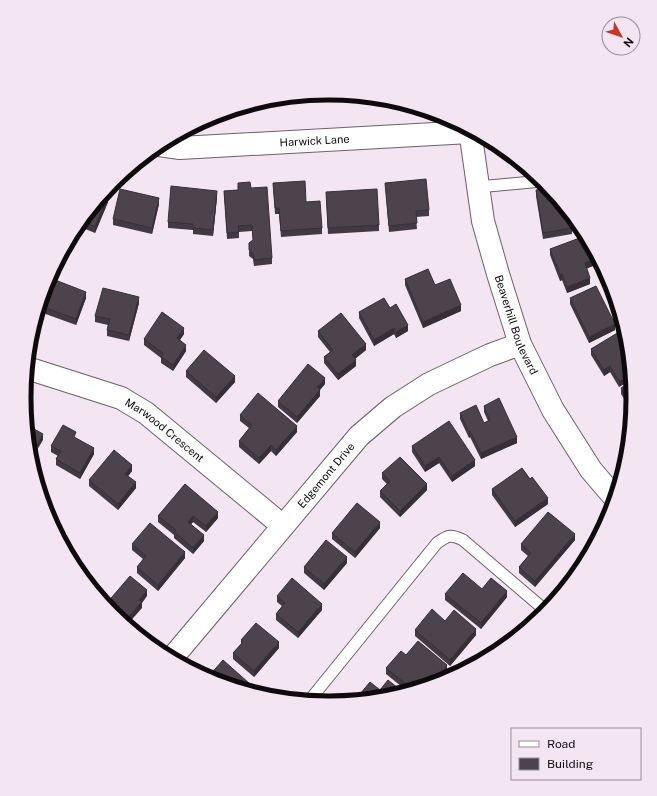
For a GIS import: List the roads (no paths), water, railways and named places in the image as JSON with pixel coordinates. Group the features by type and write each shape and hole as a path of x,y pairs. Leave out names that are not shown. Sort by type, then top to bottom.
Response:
{"street":[{"name":"Harwick Lane","path":"170,147 180,148 461,132"},
{"name":"Beaverhill Boulevard","path":"471,137 483,221 520,344 553,410 591,470 610,493"},
{"name":"Edgemont Drive","path":"176,653 359,436 393,407 429,384 490,355 520,344"},
{"name":"Marwood Crescent","path":"33,370 120,398 146,413 283,526"}],"lane":[{"path":"478,187 533,182"},
{"path":"314,695 437,543 446,537 455,537 463,540 541,606"}]}
